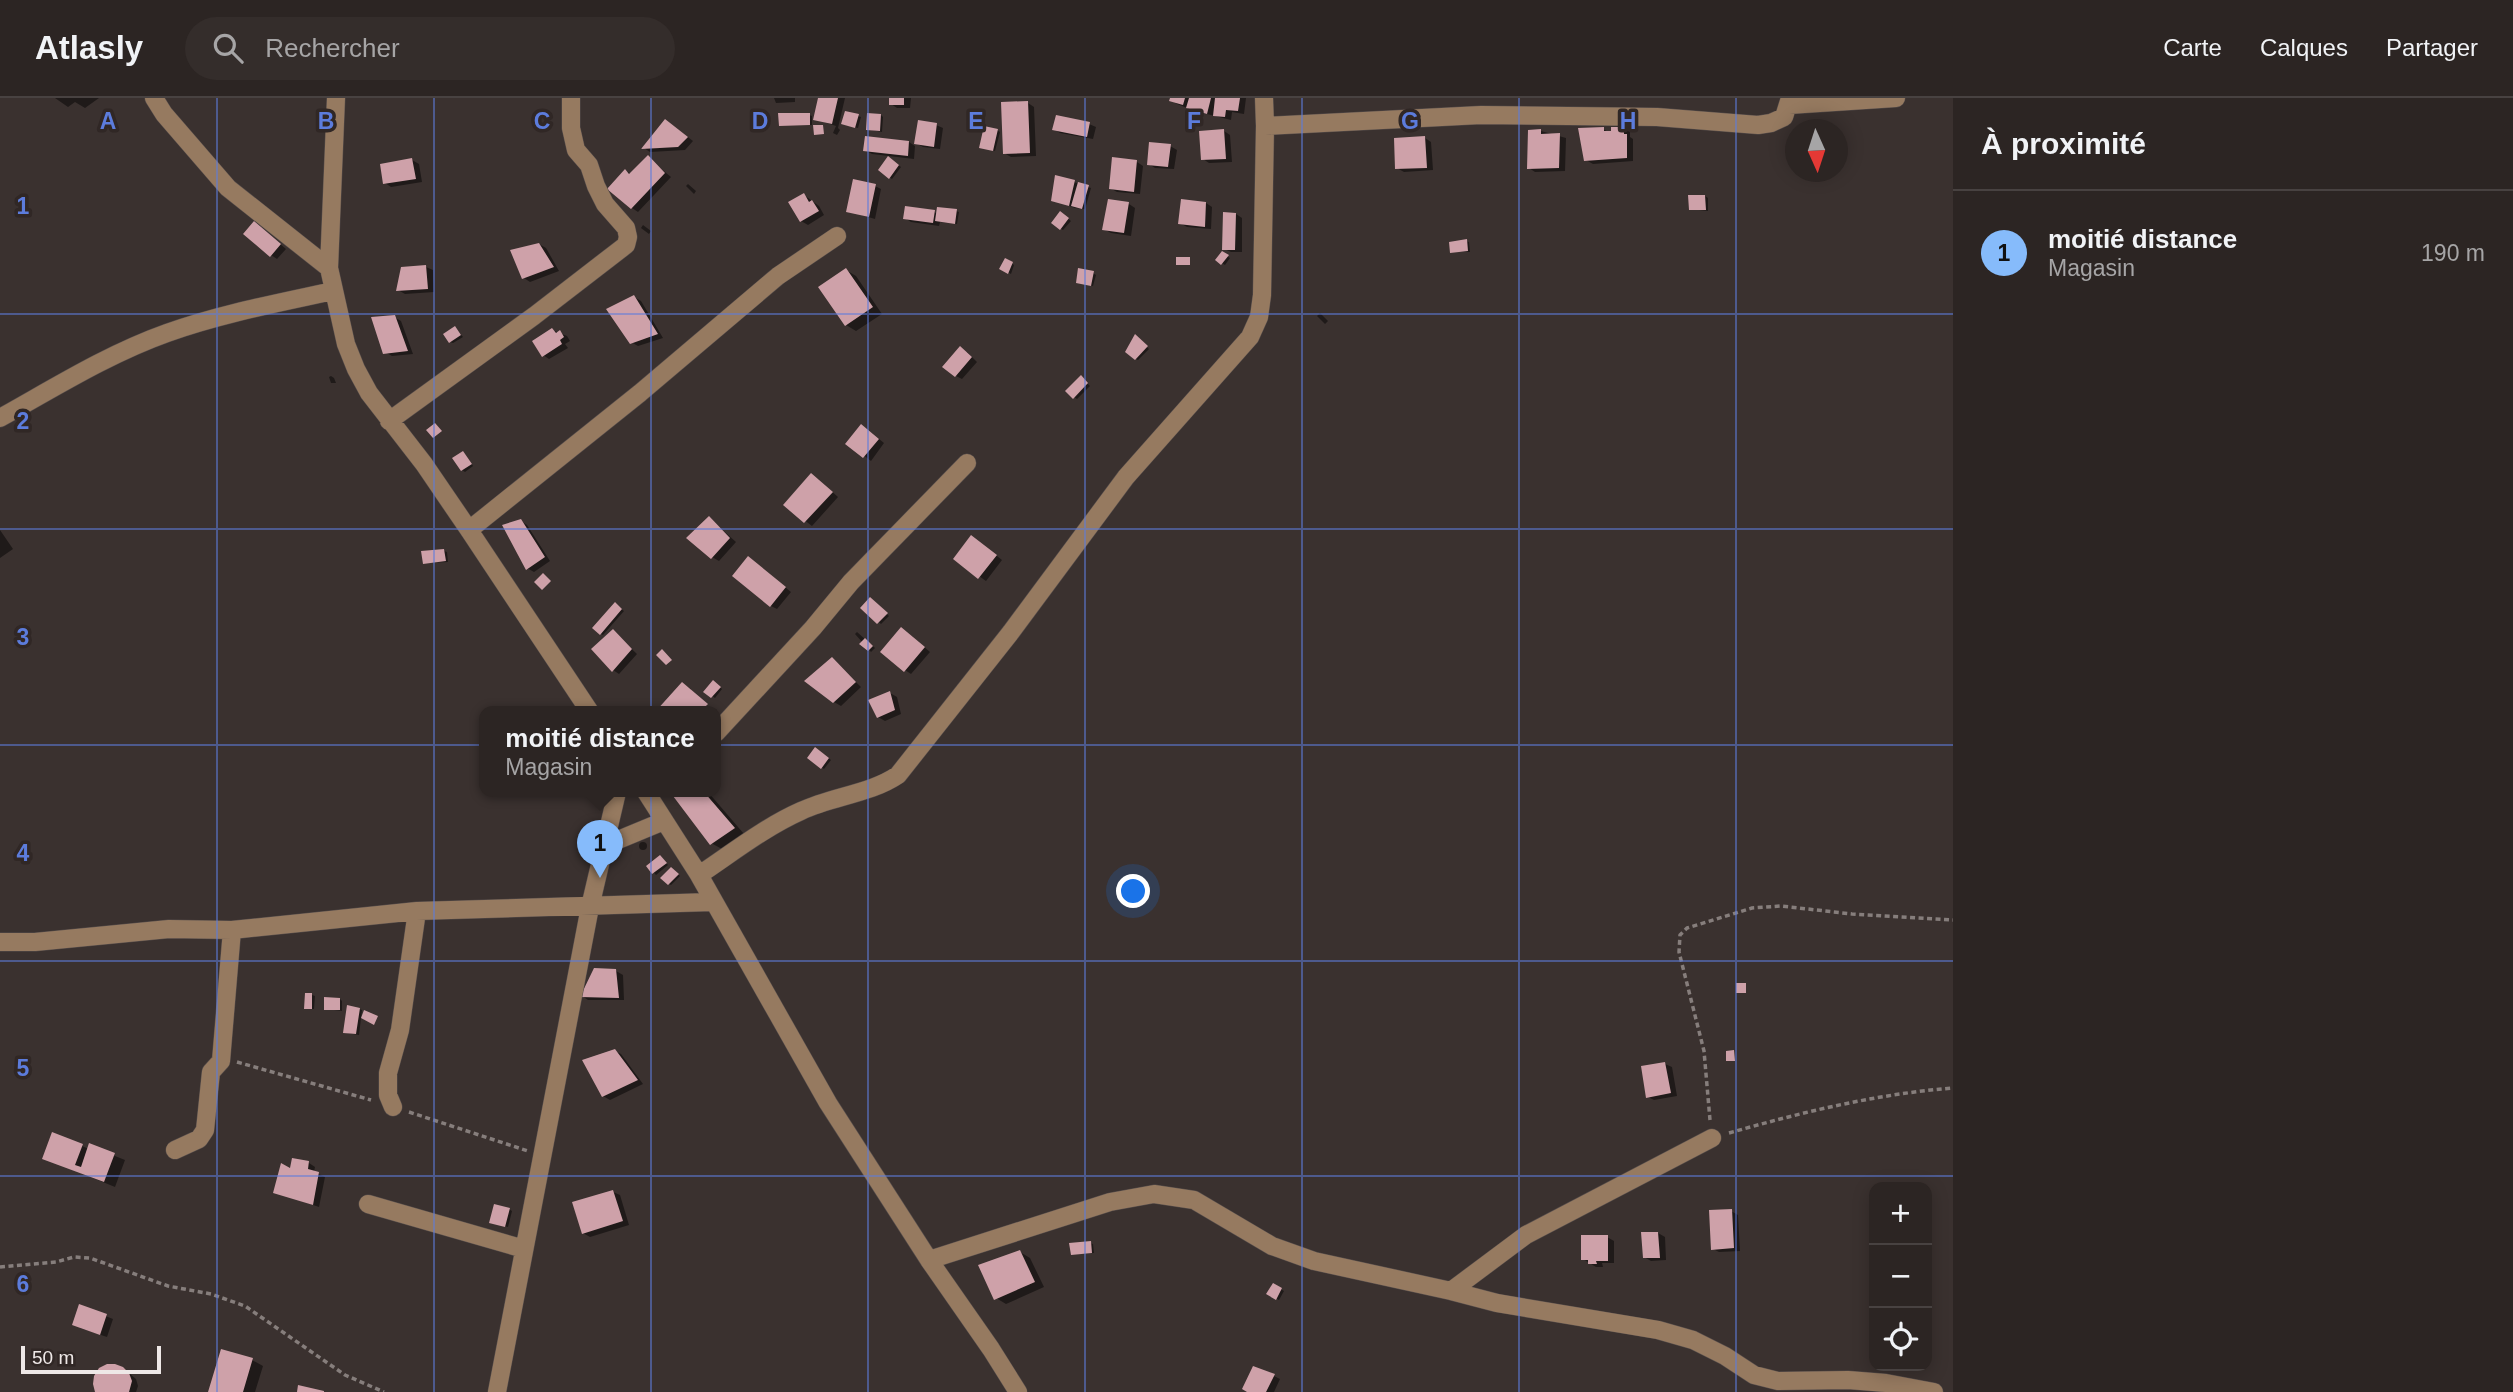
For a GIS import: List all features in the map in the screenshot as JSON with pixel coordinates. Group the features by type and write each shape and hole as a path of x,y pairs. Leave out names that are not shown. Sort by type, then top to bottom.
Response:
{"street":[{"path":"154,98 164,114 228,188 329,268"},
{"path":"337,98 329,268 346,344 356,369 389,421 424,464 586,706"},
{"path":"389,421 534,316 626,244 626,228 606,204 589,165 576,150 571,128 571,98"},
{"path":"699,875 762,832 801,810 884,785 898,775 1011,632 1126,477 1250,337 1259,317 1262,295 1264,98"},
{"path":"1265,126 1481,116 1657,117 1758,125 1784,117 1789,102 1896,98"},
{"path":"469,530 640,393 778,276 837,236"},
{"path":"0,418 99,364 166,333 224,316 333,291"},
{"path":"721,728 813,628 851,582 967,463"},
{"path":"497,1392 590,907 616,797"},
{"path":"649,797 699,875 828,1103 1018,1392"},
{"path":"606,845 664,821"},
{"path":"0,942 36,942 169,929 232,930 417,912 712,902"},
{"path":"393,1107 388,1095 388,1073 400,1030 417,912"},
{"path":"175,1150 199,1139 205,1130 211,1072 220,1061 232,930"},
{"path":"1451,1290 1526,1234 1713,1138"},
{"path":"929,1260 1110,1202 1154,1194 1194,1200 1272,1246 1314,1261 1451,1290 1497,1303 1658,1331 1693,1340 1754,1375 1778,1381 1848,1380 1886,1383 1934,1392"},
{"path":"368,1204 524,1249"}],"path":[{"path":"1953,919 1852,914 1781,906 1752,908 1687,928 1680,934 1679,952 1704,1051 1707,1103 1713,1138 1845,1103 1953,1088"},
{"path":"0,1267 56,1262 74,1257 90,1258 168,1286 211,1294 245,1306 345,1374 384,1392"}],"building":[{"path":"818,98 838,98 832,124 813,120"},
{"path":"889,98 904,98 904,105 889,105"},
{"path":"1170,98 1185,98 1183,105 1169,101"},
{"path":"1189,98 1211,98 1207,114 1186,108"},
{"path":"1215,98 1240,98 1238,111 1226,110 1225,117 1213,116"},
{"path":"1028,101 1030,153 1003,154 1001,102"},
{"path":"845,111 859,114 855,128 841,124"},
{"path":"778,113 810,113 810,125 779,126"},
{"path":"867,113 881,114 880,131 866,130"},
{"path":"1056,115 1090,122 1087,137 1052,130"},
{"path":"665,119 688,137 678,147 641,149"},
{"path":"918,120 937,123 934,147 914,144"},
{"path":"813,125 823,125 824,134 814,135"},
{"path":"984,126 998,129 993,151 979,148"},
{"path":"1604,127 1604,131 1611,131 1611,127 1624,127 1624,134 1627,134 1627,158 1584,161 1578,128"},
{"path":"1224,129 1226,159 1201,160 1199,131"},
{"path":"1541,129 1541,134 1560,133 1559,168 1527,169 1528,130"},
{"path":"865,136 909,141 908,156 863,151"},
{"path":"1425,136 1427,168 1395,169 1394,138"},
{"path":"1149,142 1171,144 1168,167 1147,165"},
{"path":"648,155 665,173 631,209 607,189 625,169 629,174"},
{"path":"888,156 899,165 889,179 878,170"},
{"path":"1112,157 1137,160 1134,192 1109,189"},
{"path":"412,158 416,179 383,184 380,164"},
{"path":"1055,175 1075,180 1069,206 1051,201"},
{"path":"853,179 876,184 869,217 846,212"},
{"path":"1078,182 1089,185 1082,209 1071,206"},
{"path":"804,193 819,211 800,222 788,202"},
{"path":"1688,195 1705,195 1706,210 1689,210"},
{"path":"1108,199 1129,202 1124,233 1102,230"},
{"path":"1181,199 1206,202 1205,227 1178,224"},
{"path":"905,206 935,210 933,223 903,219"},
{"path":"937,207 957,209 955,224 935,221"},
{"path":"1060,211 1069,218 1060,230 1051,223"},
{"path":"1223,212 1236,213 1235,250 1222,250"},
{"path":"254,221 281,244 270,257 243,234"},
{"path":"1467,239 1468,251 1450,253 1449,242"},
{"path":"539,243 554,267 522,279 510,250"},
{"path":"1222,251 1229,255 1221,265 1215,260"},
{"path":"1176,257 1190,257 1190,265 1176,265"},
{"path":"1005,258 1013,262 1008,274 999,269"},
{"path":"426,265 428,289 396,291 401,267"},
{"path":"846,268 873,307 845,326 818,287"},
{"path":"1078,268 1094,271 1091,286 1076,283"},
{"path":"634,295 658,334 630,344 606,309"},
{"path":"395,315 408,351 383,354 371,317"},
{"path":"455,326 461,335 449,343 443,334"},
{"path":"552,328 556,333 560,330 564,337 560,340 562,344 542,357 532,341"},
{"path":"1135,334 1148,346 1135,360 1125,352"},
{"path":"960,346 972,357 955,377 942,367"},
{"path":"1081,375 1088,383 1073,399 1065,391"},
{"path":"435,423 442,431 433,438 426,430"},
{"path":"861,424 879,439 863,458 845,444"},
{"path":"463,451 472,464 461,471 452,458"},
{"path":"811,473 833,492 804,523 783,505"},
{"path":"709,516 730,538 711,559 686,538"},
{"path":"521,519 545,557 526,570 502,525"},
{"path":"971,535 997,555 978,579 953,559"},
{"path":"444,549 446,561 423,564 421,551"},
{"path":"748,556 786,587 770,607 732,576"},
{"path":"543,573 551,581 542,590 534,582"},
{"path":"870,597 888,613 877,624 860,608"},
{"path":"615,602 622,609 600,635 592,628"},
{"path":"901,627 925,647 904,672 880,652"},
{"path":"613,629 632,649 612,672 591,649"},
{"path":"865,638 873,646 868,651 859,644"},
{"path":"662,649 672,660 666,665 656,655"},
{"path":"832,657 856,682 833,703 804,681"},
{"path":"713,680 721,687 711,698 703,692"},
{"path":"682,682 708,704 706,706 660,706"},
{"path":"890,691 895,710 877,718 868,700"},
{"path":"815,747 829,758 821,769 807,758"},
{"path":"674,797 708,797 735,828 710,845"},
{"path":"660,855 667,863 652,874 646,866"},
{"path":"671,867 679,874 668,885 660,878"},
{"path":"594,968 616,969 619,998 580,997"},
{"path":"1736,983 1746,983 1746,993 1736,993"},
{"path":"305,993 312,993 312,1009 304,1009"},
{"path":"324,997 340,998 340,1010 324,1010"},
{"path":"347,1005 360,1008 356,1034 343,1033"},
{"path":"364,1010 378,1016 374,1025 361,1018"},
{"path":"615,1049 638,1080 602,1097 582,1060"},
{"path":"1734,1050 1735,1061 1726,1061 1726,1051"},
{"path":"1665,1062 1671,1093 1646,1098 1641,1066"},
{"path":"52,1132 83,1144 75,1165 81,1167 89,1143 115,1153 104,1182 42,1159"},
{"path":"292,1158 309,1161 308,1169 319,1172 313,1205 273,1193 281,1163 290,1168"},
{"path":"613,1190 623,1221 582,1234 572,1202"},
{"path":"494,1204 510,1208 505,1227 489,1223"},
{"path":"1732,1209 1734,1248 1711,1250 1709,1210"},
{"path":"1641,1232 1658,1232 1660,1258 1643,1258"},
{"path":"1581,1235 1608,1235 1608,1261 1588,1264 1588,1260 1581,1260"},
{"path":"1091,1241 1092,1253 1071,1255 1069,1243"},
{"path":"1020,1250 1035,1282 994,1300 978,1265"},
{"path":"1273,1283 1282,1288 1276,1300 1266,1294"},
{"path":"79,1304 107,1314 100,1335 72,1325"},
{"path":"221,1349 253,1358 243,1392 208,1392"},
{"path":"107,1364 123,1367 129,1373 132,1381 129,1392 95,1392 94,1376 99,1368"},
{"path":"1253,1366 1275,1374 1266,1392 1247,1392 1242,1389"},
{"path":"298,1385 324,1391 324,1392 297,1392"}],"place":[{"name":"moitié distance","path":"600,878"}]}
